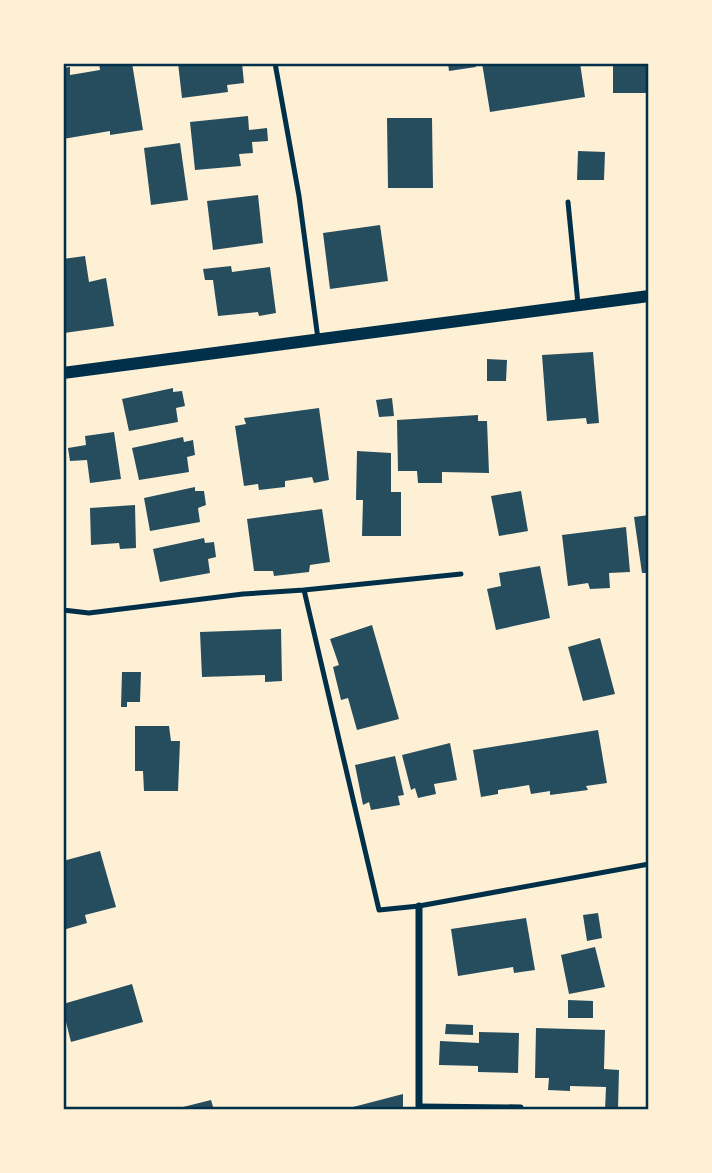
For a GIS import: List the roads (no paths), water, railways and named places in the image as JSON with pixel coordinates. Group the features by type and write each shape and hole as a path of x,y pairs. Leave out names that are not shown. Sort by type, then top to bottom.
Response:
{"street":[{"path":"63,373 649,296"},
{"path":"419,906 419,1108"}],"lane":[{"path":"275,63 299,196 318,339"},
{"path":"568,202 578,304"},
{"path":"63,610 89,613 243,593 304,590 461,573"},
{"path":"304,590 379,910 419,906 649,864"},
{"path":"419,1108 522,1107"}]}
